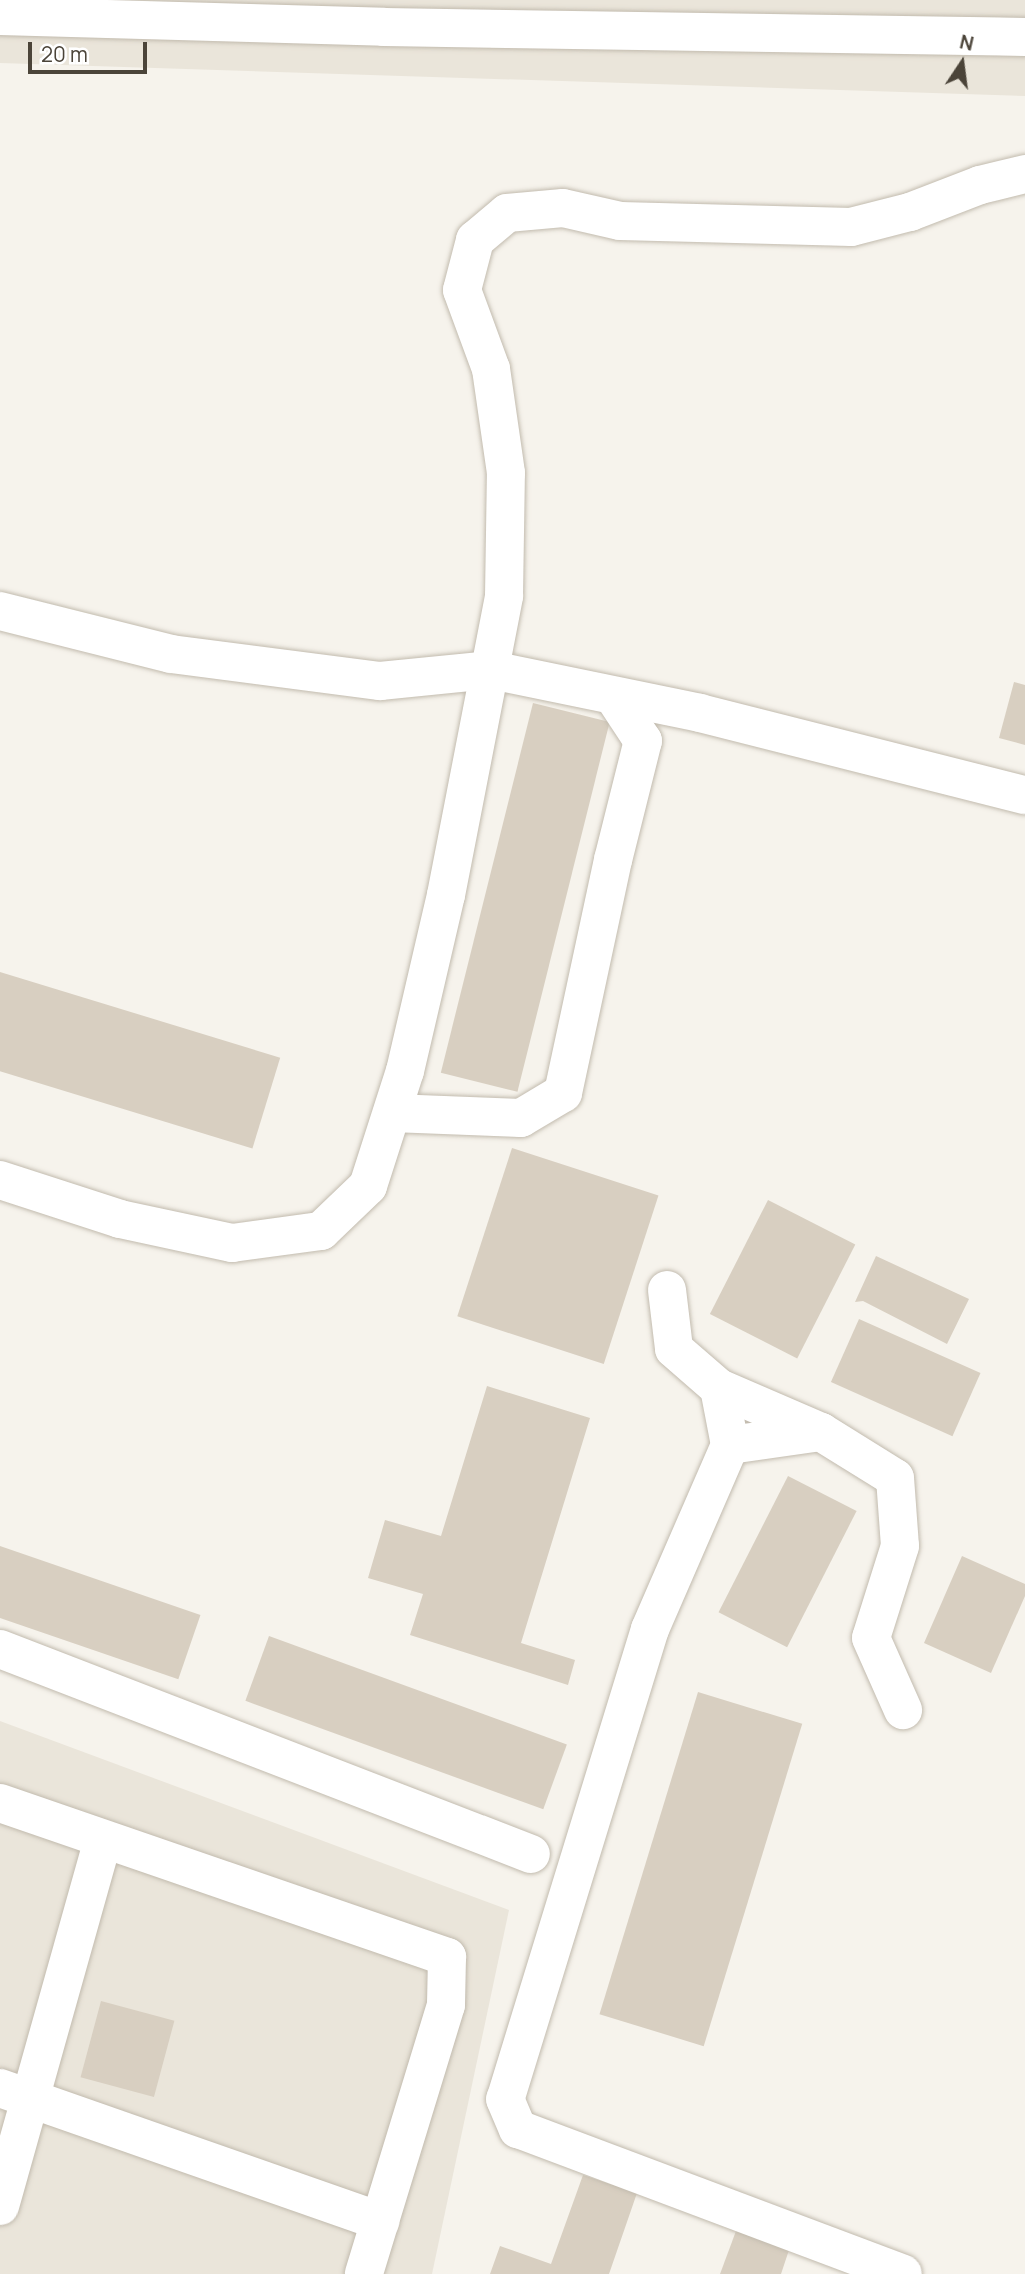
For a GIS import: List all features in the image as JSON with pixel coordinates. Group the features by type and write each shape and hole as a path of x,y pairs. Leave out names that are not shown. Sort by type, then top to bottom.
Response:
{"street":[{"path":"0,16 378,14 1025,37"},
{"path":"0,1180 120,1219 232,1244 321,1231 368,1186 405,1071 446,895 504,596 506,473 491,369 462,290 475,240 507,213 563,208 620,221 851,227 910,212 980,185 1025,174"},
{"path":"0,611 171,654 380,681 491,670 699,713 1025,796"},
{"path":"392,1113 521,1118 563,1093 613,860 643,741 614,697"},
{"path":"643,741 699,713"},
{"path":"667,1290 674,1349 719,1388 821,1432 895,1478 900,1546 871,1639 902,1710"},
{"path":"719,1388 730,1445 650,1629 505,2099 518,2129 903,2274"},
{"path":"730,1445 821,1432"},
{"path":"0,1649 531,1854 568,1897"},
{"path":"0,1803 447,1957 446,2005 364,2274"},
{"path":"531,1854 587,1835"},
{"path":"0,2206 15,2093 103,1840"},
{"path":"15,2093 380,2221"}],"shaded area":[{"path":"0,0 1025,0 1025,96 0,63"},
{"path":"0,1721 509,1910 432,2274 0,2274"}],"building":[{"path":"1014,682 1025,685 1025,745 999,738"},
{"path":"533,703 610,722 517,1092 441,1073"},
{"path":"0,972 280,1058 252,1149 0,1071"},
{"path":"512,1148 658,1196 604,1364 457,1316"},
{"path":"768,1200 855,1244 797,1359 710,1314"},
{"path":"876,1256 969,1299 947,1344 863,1301 855,1302"},
{"path":"859,1319 981,1373 952,1436 831,1382"},
{"path":"487,1386 590,1418 521,1643 575,1660 568,1685 410,1635 423,1594 368,1578 385,1520 441,1536"},
{"path":"788,1476 857,1511 787,1647 719,1612"},
{"path":"0,1546 200,1615 178,1679 0,1618"},
{"path":"962,1556 1025,1584 1025,1596 991,1673 924,1643"},
{"path":"269,1636 567,1744 543,1809 245,1701"},
{"path":"698,1692 802,1724 704,2046 599,2014"},
{"path":"101,2001 174,2021 154,2097 81,2077"},
{"path":"583,2175 637,2193 609,2274 490,2274 500,2246 551,2264"},
{"path":"736,2231 789,2250 781,2274 720,2274"}]}
